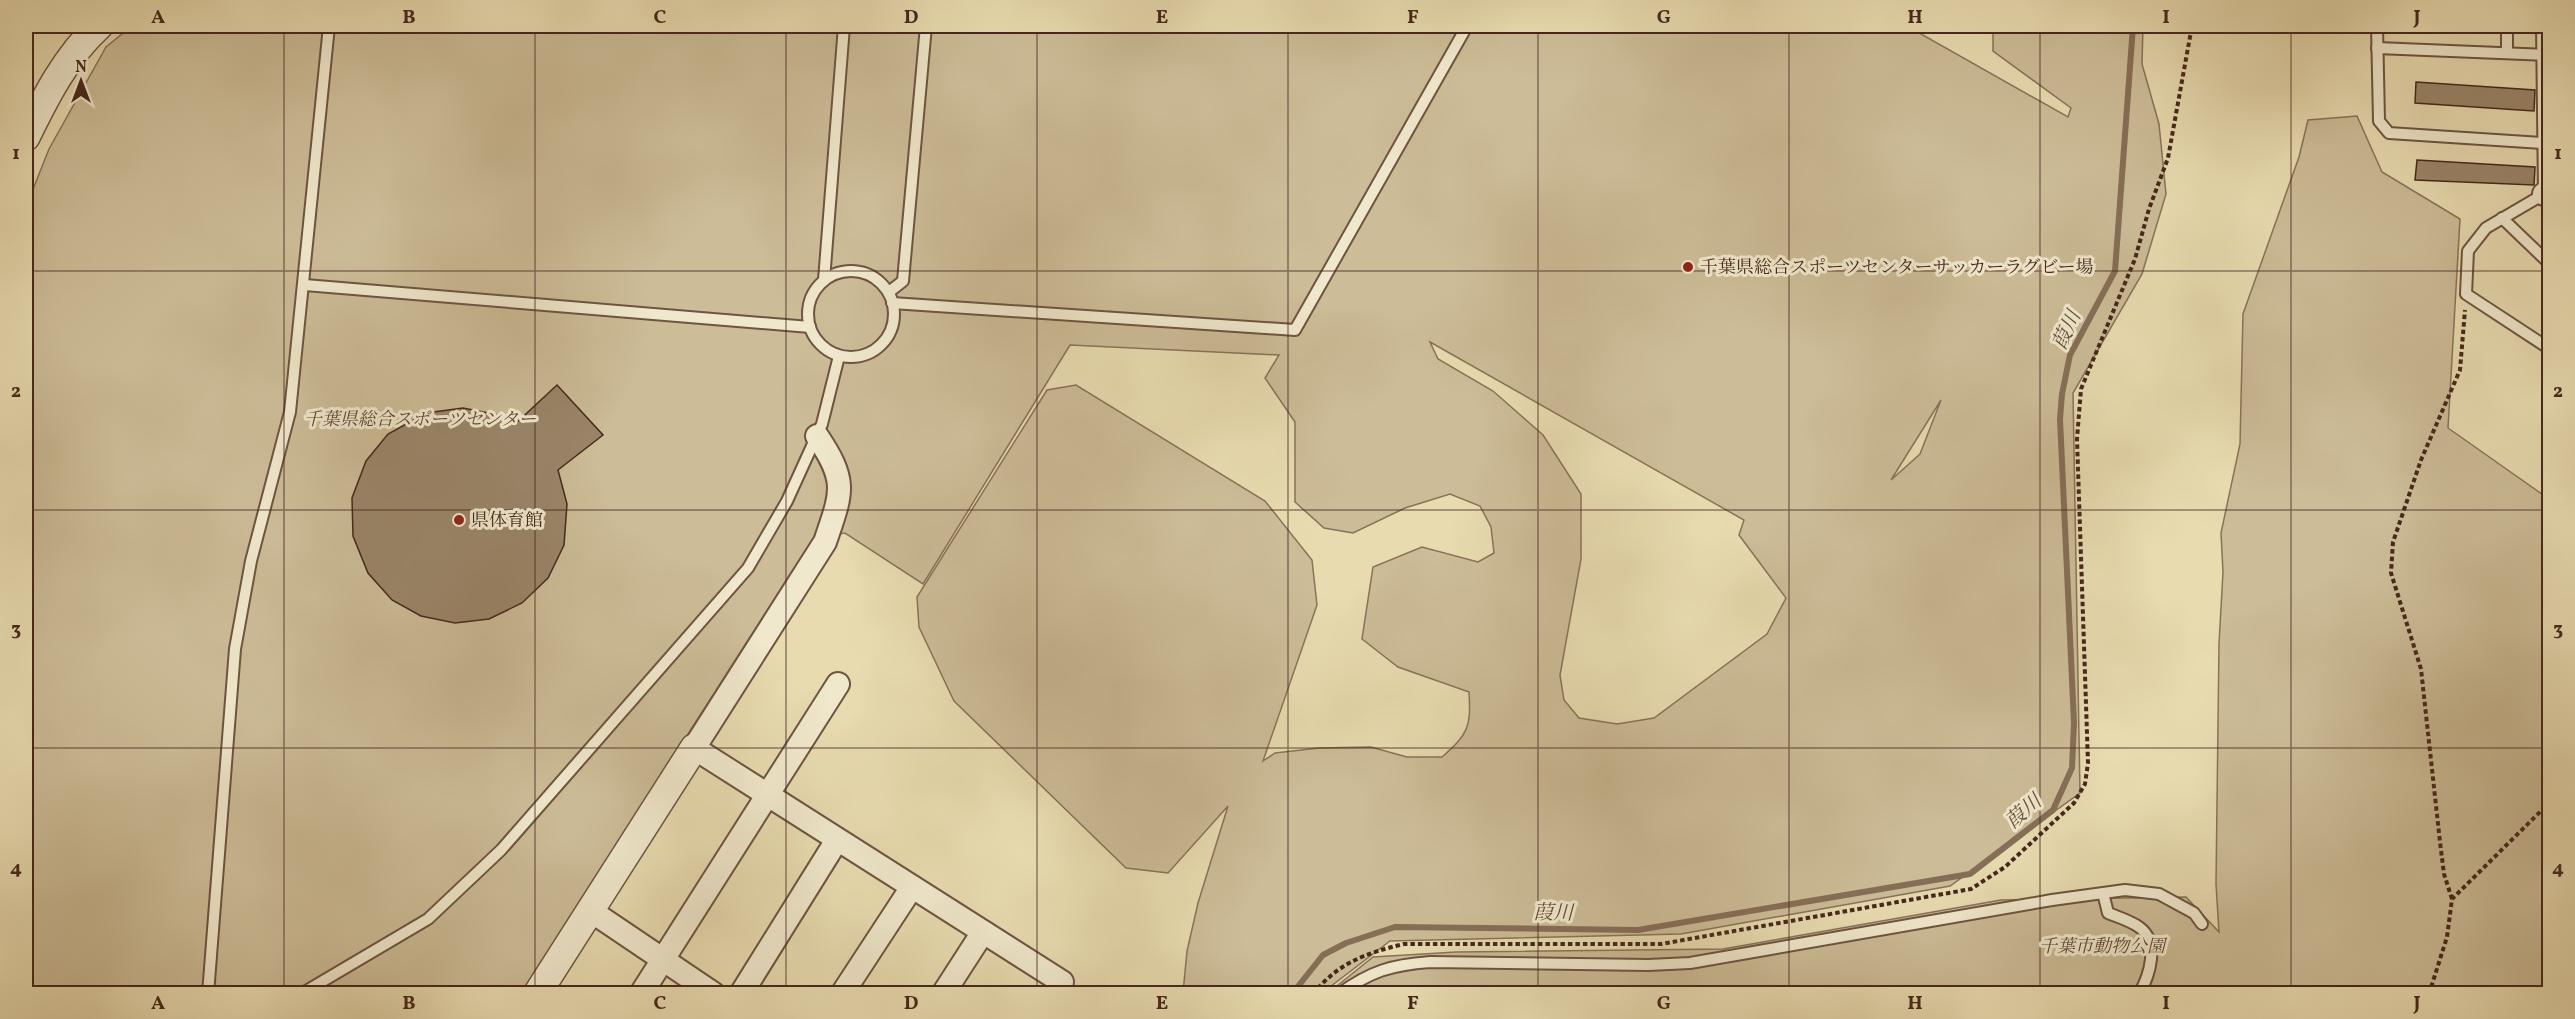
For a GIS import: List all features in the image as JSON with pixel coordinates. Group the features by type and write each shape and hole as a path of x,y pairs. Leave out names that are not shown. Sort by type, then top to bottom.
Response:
{"street":[{"path":"26,137 46,95 91,29"},
{"path":"537,993 825,542 837,506 839,478 834,462 817,436"},
{"path":"641,993 838,684"},
{"path":"694,748 1062,982 1054,993"},
{"path":"741,993 837,840"},
{"path":"842,993 912,887"},
{"path":"591,911 662,961 714,993"},
{"path":"943,993 983,932"}],"lane":[{"path":"208,993 235,649 251,561 290,412 305,285 329,26"},
{"path":"824,280 844,26"},
{"path":"889,292 903,281 926,26"},
{"path":"892,303 1294,330 1467,26"},
{"path":"2377,26 2379,121 2389,133 2543,143"},
{"path":"2506,53 2507,26"},
{"path":"2542,26 2546,55 2543,143 2547,192 2486,228 2468,251 2466,294 2550,349"},
{"path":"2377,48 2546,55"},
{"path":"2502,218 2550,264"},
{"path":"842,271 857,271 873,276 889,292 895,310 894,324 890,335 876,350 854,357 839,356 818,342 807,319 808,303 819,284 824,280 842,271"},
{"path":"305,285 810,327"},
{"path":"301,993 428,919 501,850 748,568 787,501 817,436 839,356"},
{"path":"1339,993 1363,977 1400,964 1430,962 1648,965 1690,963 2125,890 2158,894 2194,913 2202,924"},
{"path":"2103,893 2108,913 2141,928 2151,943 2151,967 2139,993"}],"path":[{"path":"1313,993 1328,976 1367,952 1404,944 1660,944 1971,889 2005,867 2074,803 2085,784 2088,764 2077,439 2081,389 2135,259 2149,208 2168,158 2192,26"},
{"path":"2429,993 2447,937 2452,899 2444,874 2439,842 2421,669 2391,573 2393,542 2414,480 2460,370 2466,294"},
{"path":"2452,899 2550,802"}],"green space":[{"name":"千葉県総合スポーツセンター","path":"132,26 1907,26 2068,117 2071,108 1993,51 1993,32 2013,26 2143,26 2142,64 2159,124 2166,194 2142,274 2073,393 2080,793 1950,886 1681,934 1390,941 1322,993 1183,993 1187,951 1198,903 1228,806 1168,873 1126,868 954,701 919,627 917,597 1047,390 1076,385 1265,501 1312,560 1317,605 1263,761 1275,753 1319,748 1371,747 1407,757 1442,757 1458,742 1468,722 1469,692 1398,667 1362,639 1373,567 1422,547 1478,562 1494,553 1491,527 1480,506 1450,494 1405,508 1353,533 1324,528 1295,502 1295,422 1265,378 1279,355 1070,345 923,584 845,533 813,539 522,993 26,994 26,207 49,149 106,47","holes":["1430,342 1744,520 1739,535 1786,598 1767,634 1654,718 1617,724 1579,718 1564,700 1560,675 1581,559 1581,494 1543,435 1493,391 1438,359","1941,400 1920,454 1891,480"]},
{"name":"千葉市動物公園","path":"2357,116 2382,172 2460,219 2448,428 2549,499 2549,993 1327,994 1373,957 1456,952 1723,949 2001,900 2186,897 2219,932 2216,884 2219,644 2223,572 2221,533 2240,444 2243,314 2299,157 2308,120"}],"building":[{"path":"2416,82 2535,90 2534,111 2415,103"},
{"path":"2417,160 2535,167 2534,185 2415,180"},
{"name":"県体育館","path":"557,385 603,435 558,470 567,504 564,545 548,578 522,603 489,619 455,623 421,616 392,600 368,573 353,536 352,498 366,461 388,434 426,413 463,408 499,415 514,425"}],"waterway":[{"name":"葭川","path":"1292,994 1323,955 1346,943 1395,927 1638,930 1970,874 2053,810 2072,768 2074,723 2060,419 2062,394 2070,355 2115,271 2133,26"}],"place":[{"name":"千葉県総合スポーツセンターサッカーラグビー場","path":"1688,267"},
{"name":"県体育館","path":"459,520"}]}
